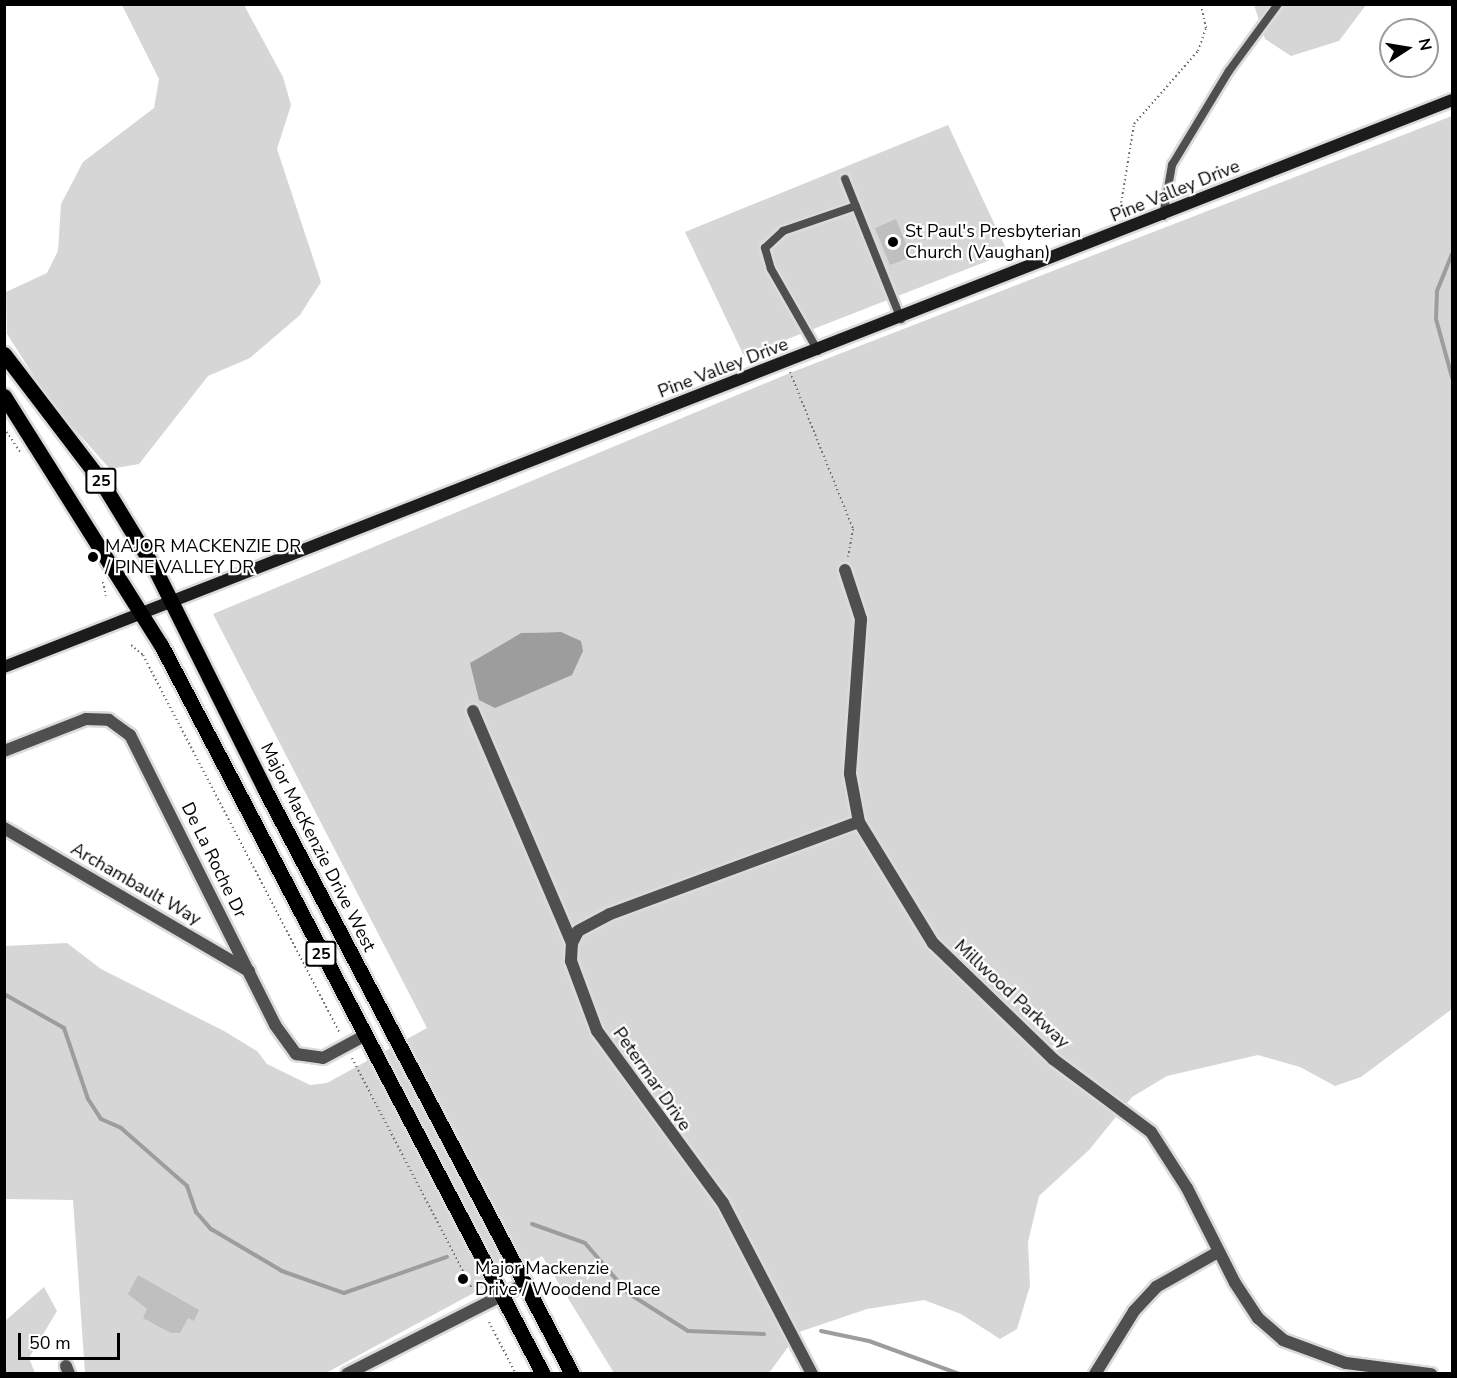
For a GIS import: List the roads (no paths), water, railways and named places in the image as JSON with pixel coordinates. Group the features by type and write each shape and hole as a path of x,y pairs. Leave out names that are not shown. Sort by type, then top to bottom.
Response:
{"main road":[{"name":"Major MacKenzie Drive West","path":"4,354 101,481 171,602 264,788 572,1374"},
{"name":"25","path":"4,396 142,612 364,1036 503,1294 543,1374"}],"street":[{"name":"Pine Valley Drive","path":"4,668 142,612 901,320 1452,100"},
{"name":"Millwood Parkway","path":"846,570 861,619 850,774 859,822 933,943 965,979 1053,1059 1151,1132 1187,1188 1218,1252 1258,1318 1283,1340 1346,1363 1431,1374"},
{"name":"Petermar Drive","path":"473,711 572,942 571,961 597,1031 723,1203 812,1374"},
{"name":"De La Roche Dr","path":"4,751 86,719 109,720 130,735 249,971 296,1054 323,1058 364,1036"},
{"path":"572,942 578,931 610,914 859,822"},
{"name":"Archambault Way","path":"4,828 249,971"},
{"path":"1095,1374 1134,1311 1156,1287 1218,1252"},
{"path":"347,1374 526,1283"}],"lane":[{"path":"1162,216 1172,165 1229,71 1278,4"},
{"path":"845,179 901,320"},
{"path":"818,351 771,269 765,248 783,231 856,206"}],"waterway":[{"path":"1452,254 1437,291 1436,319 1452,377"},
{"path":"4,994 64,1028 88,1099 101,1119 121,1128 187,1186 196,1212 211,1229 282,1271 344,1293 447,1257"},
{"path":"532,1224 585,1243 628,1293 688,1331 764,1334"},
{"path":"821,1331 869,1341 959,1374"}],"place":[{"name":"St Paul's Presbyterian Church (Vaughan)","path":"893,242"},
{"name":"MAJOR MACKENZIE DR / PINE VALLEY DR","path":"93,557"},
{"name":"Major Mackenzie Drive / Woodend Place","path":"463,1279"}]}
